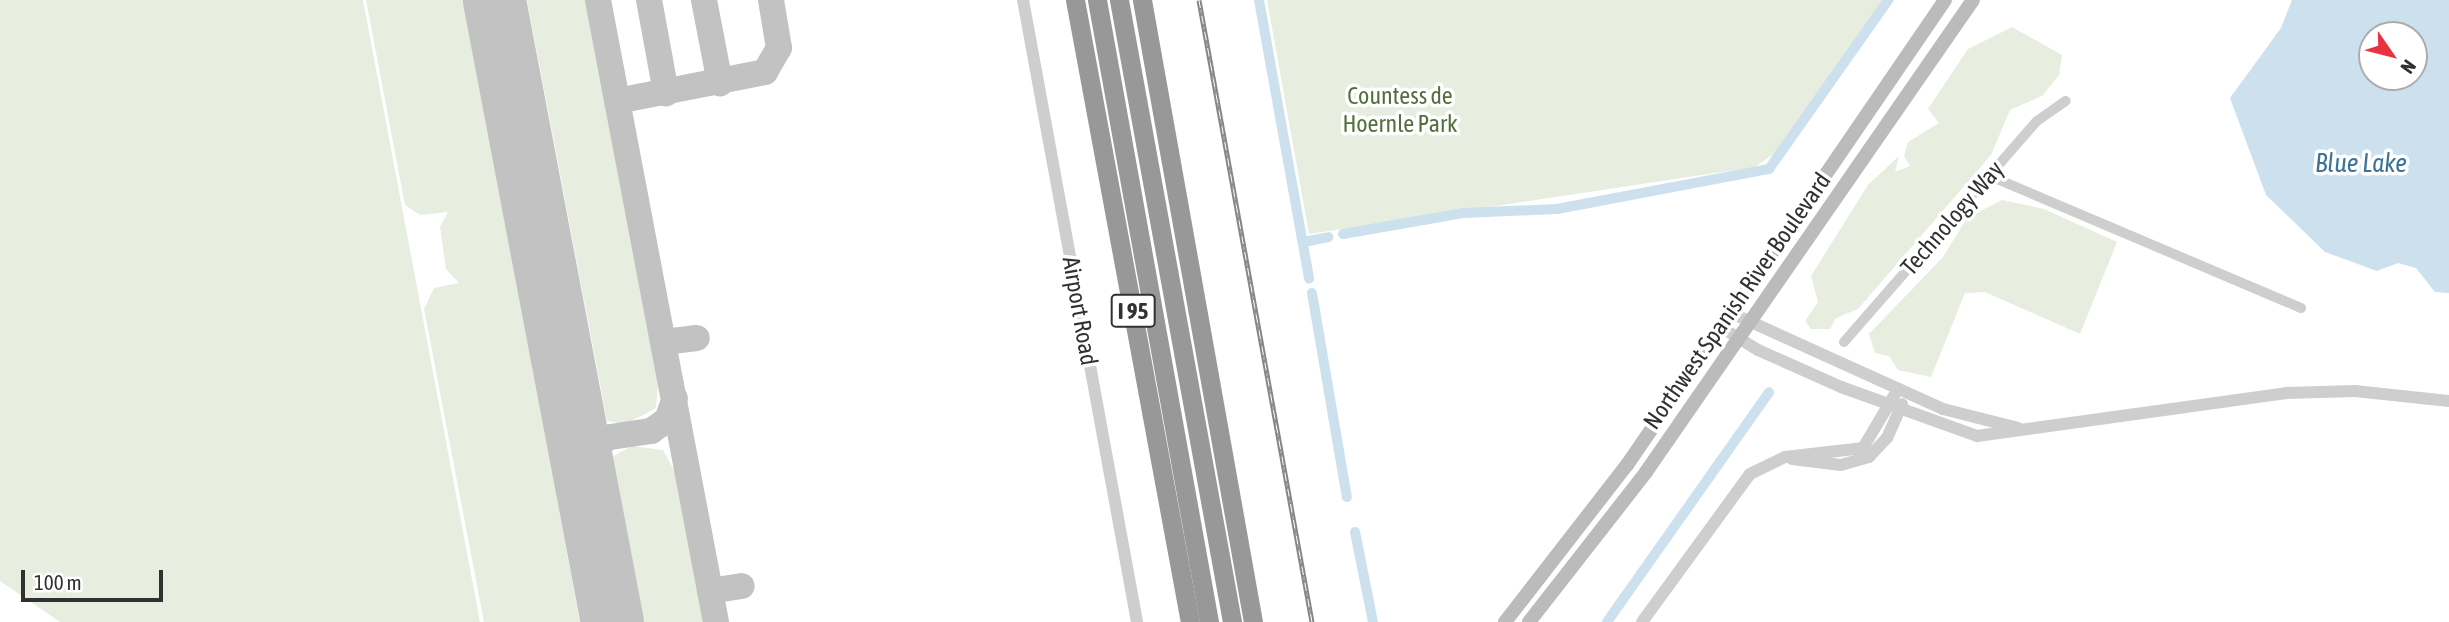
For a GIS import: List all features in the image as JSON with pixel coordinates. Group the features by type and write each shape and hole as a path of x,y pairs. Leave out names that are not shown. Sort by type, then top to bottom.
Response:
{"highway":[{"name":"I 95","path":"1075,0 1191,622"},
{"path":"1096,0 1209,622"},
{"path":"1119,0 1232,622"},
{"path":"1142,0 1253,622"},
{"path":"1165,124 1166,261"}],"main road":[{"name":"Northwest Spanish River Boulevard","path":"1505,622 1607,493 1945,0"},
{"name":"Northwest Spanish River Boulevard","path":"1529,622 1624,502 1973,0"}],"street":[{"name":"Airport Road","path":"1023,0 1137,622"},
{"name":"Technology Way","path":"1844,342 2037,121 2066,101"},
{"path":"1990,176 2301,308"},
{"path":"1729,312 1749,324 1902,391 1984,422 2032,430"},
{"path":"1719,326 1739,339 1894,409 1977,436 2286,393 2355,391 2449,401"},
{"path":"1642,622 1738,485 1785,457 1841,465 1864,460 1883,444 1902,391"}],"green space":[{"path":"0,0 363,0 480,622 60,622 0,581"},
{"path":"366,0 463,0 580,622 484,622 424,309 434,288 459,283 446,269 440,227 448,212 420,215 405,205"},
{"path":"527,0 589,0 659,374 656,408 626,424 607,421"},
{"name":"Countess de Hoernle Park","path":"1267,0 1884,0 1782,148 1755,167 1309,234"},
{"path":"2012,27 2062,55 2059,75 2042,96 2010,110 1991,155 1858,309 1836,318 1830,329 1811,329 1805,321 1818,302 1811,276 1868,185 1899,156 1895,172 1910,166 1904,156 1908,142 1939,123 1928,109 1968,49"},
{"path":"2002,200 2044,209 2117,242 2080,334 1985,292 1965,293 1931,377 1898,370 1889,356 1875,353 1869,334 1943,257 1967,218"},
{"path":"632,446 663,450 676,474 708,622 644,622 613,456"}],"water":[{"name":"Blue Lake","path":"2292,0 2449,0 2449,293 2435,292 2416,268 2398,263 2377,271 2325,252 2266,195 2230,98 2281,28"}],"waterway":[{"path":"1259,0 1309,279"},
{"path":"1343,234 1463,213 1557,209 1769,169 1888,0"},
{"path":"1303,242 1329,237"},
{"path":"1312,293 1347,497"},
{"path":"1607,622 1769,392"},
{"path":"1355,532 1373,622"}],"taxiway":[{"path":"598,0 716,622"},
{"path":"649,0 666,93"},
{"path":"704,0 720,83"},
{"path":"617,101 765,72 779,48 771,0"},
{"path":"664,342 697,338"},
{"path":"573,418 597,439 651,431 667,420 675,398"},
{"path":"583,470 591,450 606,439"},
{"path":"710,591 742,586"}],"runway":[{"path":"494,0 612,622"}],"railway":[{"path":"1199,0 1312,622"}]}
